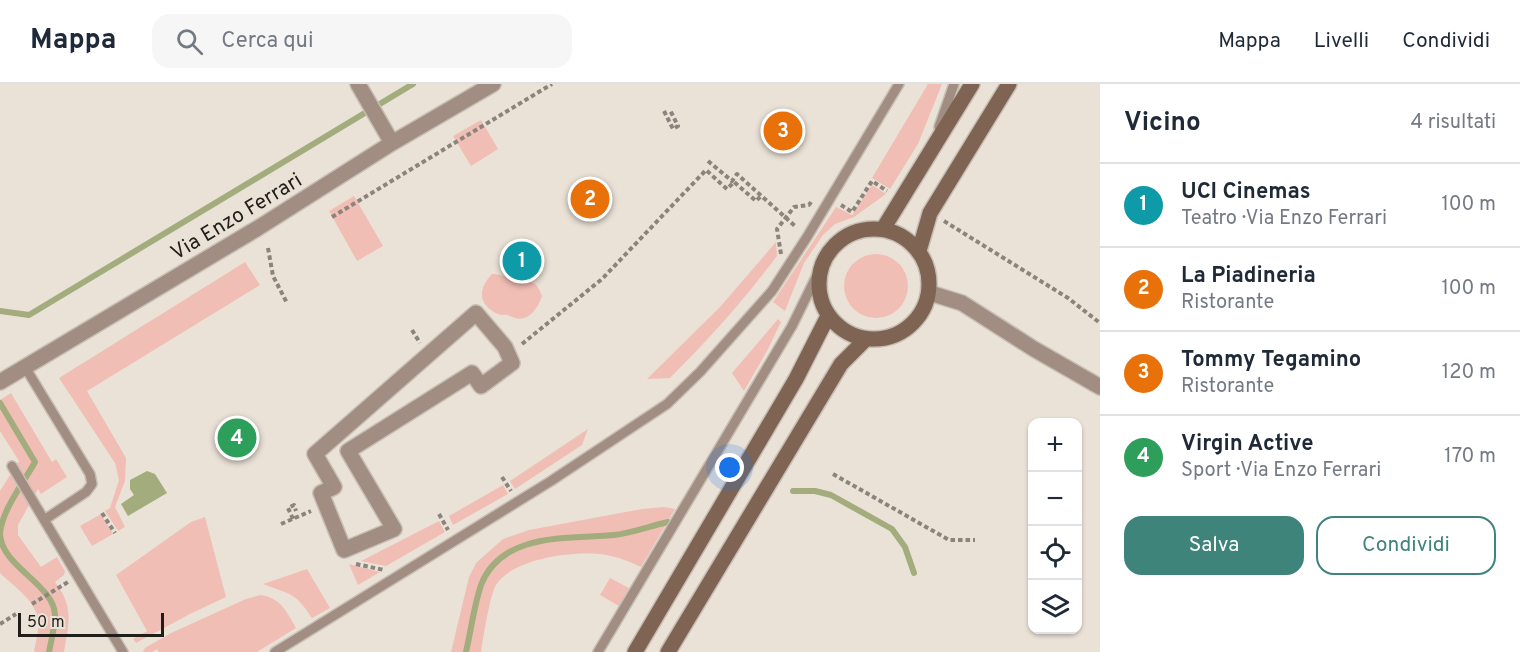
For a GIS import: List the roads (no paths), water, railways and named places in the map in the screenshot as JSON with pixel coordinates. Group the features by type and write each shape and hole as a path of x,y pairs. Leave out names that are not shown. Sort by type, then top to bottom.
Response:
{"street":[{"name":"Via Enzo Ferrari","path":"3,380 493,84"},
{"path":"883,230 972,84"},
{"path":"919,251 930,213 1009,84"},
{"path":"361,89 392,143"},
{"path":"883,230 909,241 919,251 929,275 930,292 926,305 916,321 902,333 884,339 866,340 838,327 828,316 819,291 822,265 828,253 847,236 858,231 883,230"},
{"path":"930,292 962,303 1034,349 1100,387"},
{"path":"476,313 505,347 508,355 512,363 482,386 472,373 348,451 394,529 344,550 321,493 334,487 315,454 476,313"},
{"path":"635,652 796,379 828,316"},
{"path":"668,652 840,364 866,340"}],"lane":[{"path":"275,652 551,481 667,404 700,372 772,291 899,84"},
{"path":"931,151 954,84"},
{"path":"598,652 792,326 822,265"},
{"path":"25,367 90,474 92,484 86,492 44,520"},
{"path":"12,466 123,652"}],"waterway":[{"path":"0,311 29,315 413,84"},
{"path":"0,403 35,462 5,515 0,533 2,545 8,555 46,594 52,604 55,620 49,652"},
{"path":"793,491 815,491 831,495 892,529 905,547 914,573"},
{"path":"466,652 481,585 491,568 504,555 538,542 621,534 668,522"}],"place":[{"name":"Tommy Tegamino","path":"783,131"},
{"name":"La Piadineria","path":"590,199"},
{"name":"UCI Cinemas","path":"522,261"},
{"name":"Virgin Active","path":"237,438"}]}
